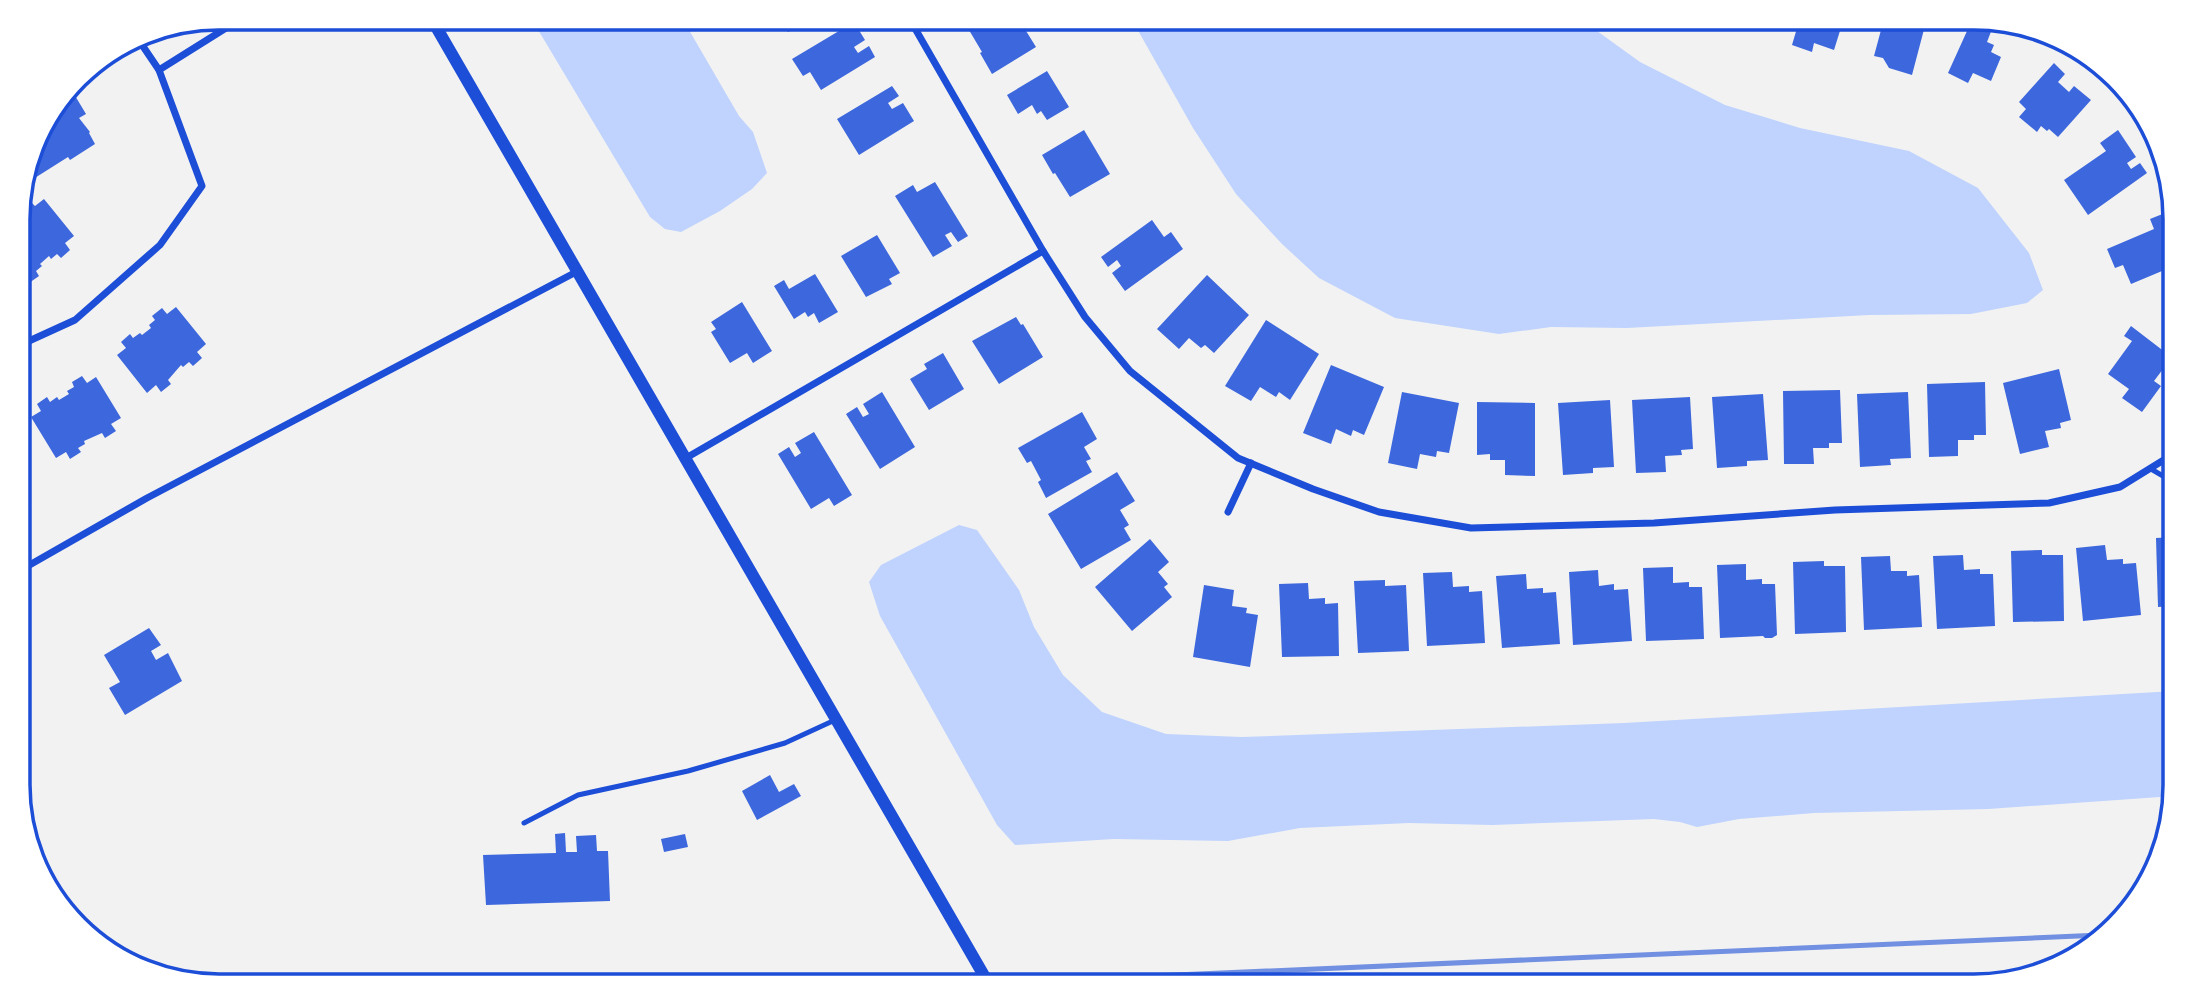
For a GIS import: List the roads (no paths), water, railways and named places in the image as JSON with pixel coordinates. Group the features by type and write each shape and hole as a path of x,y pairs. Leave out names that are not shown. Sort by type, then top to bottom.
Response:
{"street":[{"path":"159,70 223,30"},
{"path":"438,30 983,974"},
{"path":"916,30 1043,251 1085,317 1130,371 1238,458 1313,489 1379,512 1471,528 1654,523 1835,510 2049,503 2120,487 2163,461"},
{"path":"30,341 75,320 160,244 202,186 159,70 143,46"},
{"path":"685,458 1043,251"},
{"path":"30,565 157,493 578,271"},
{"path":"1228,512 1251,463"}],"lane":[{"path":"2151,469 2163,476"},
{"path":"524,823 578,795 688,771 785,743 836,720"}],"water":[{"path":"538,30 689,30 739,116 753,132 767,173 752,189 720,211 681,232 665,229 650,217"},
{"path":"1138,30 1596,30 1640,62 1725,105 1800,128 1909,151 1978,188 2029,253 2043,290 2027,303 1971,314 1869,315 1627,328 1551,327 1499,334 1395,318 1319,278 1282,244 1236,194 1193,128"},
{"path":"959,525 977,530 1019,590 1034,627 1063,675 1102,712 1166,734 1242,737 1624,723 2163,692 2163,797 1988,809 1814,813 1739,819 1697,827 1654,819 1492,825 1409,823 1300,828 1228,841 1114,839 1015,845 997,825 880,616 869,582 881,565"}],"railway":[{"path":"1199,974 2088,936"}]}
